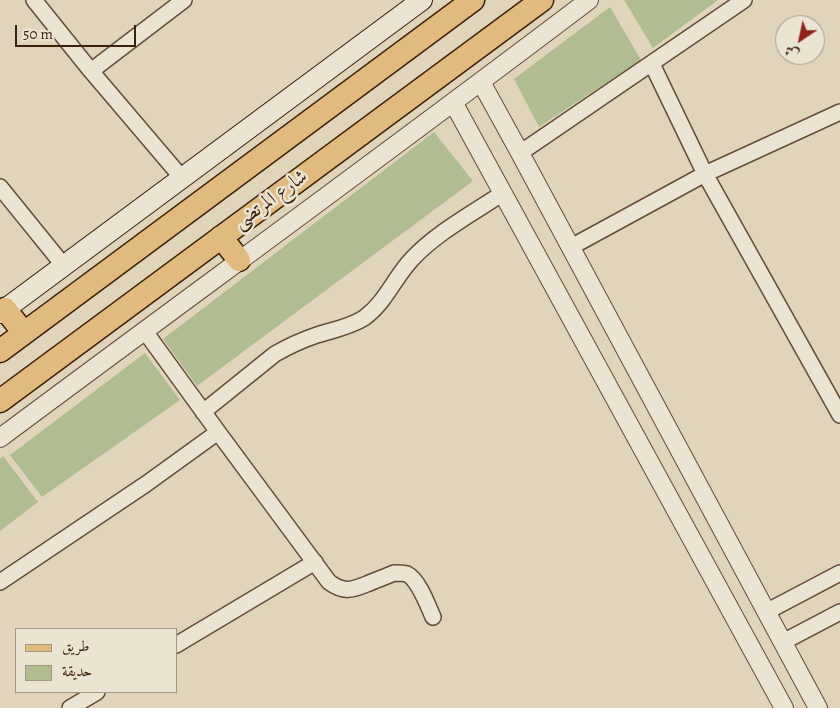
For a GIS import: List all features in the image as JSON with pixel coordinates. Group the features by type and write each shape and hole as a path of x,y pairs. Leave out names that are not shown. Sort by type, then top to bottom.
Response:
{"main road":[{"name":"شارع المرتضى","path":"0,351 474,0"},
{"name":"شارع المرتضى","path":"0,401 542,0"},
{"path":"24,333 3,311 415,2"},
{"path":"221,237 239,260"}],"street":[{"path":"34,0 91,71 182,178"},
{"path":"91,71 184,0"},
{"path":"0,438 589,0"},
{"path":"520,153 744,0"},
{"path":"652,64 706,174 840,415"},
{"path":"481,82 818,708"},
{"path":"453,102 784,708"},
{"path":"571,247 706,174 840,112"},
{"path":"0,187 64,266"},
{"path":"203,412 275,354 309,338 355,323 365,316 383,301 406,266 421,250 502,193"},
{"path":"144,330 329,582 349,590 356,589 394,573 408,575 417,584 433,617"},
{"path":"0,582 146,484 218,432"},
{"path":"178,644 315,562"},
{"path":"766,612 840,573"},
{"path":"783,642 840,612"},
{"path":"70,708 96,693"}],"green space":[{"path":"624,0 718,0 653,48"},
{"path":"610,7 641,60 539,127 514,79"},
{"path":"434,132 473,181 197,386 163,339"},
{"path":"145,353 180,400 42,497 10,455"},
{"path":"3,456 38,502 0,531 0,459"}]}
